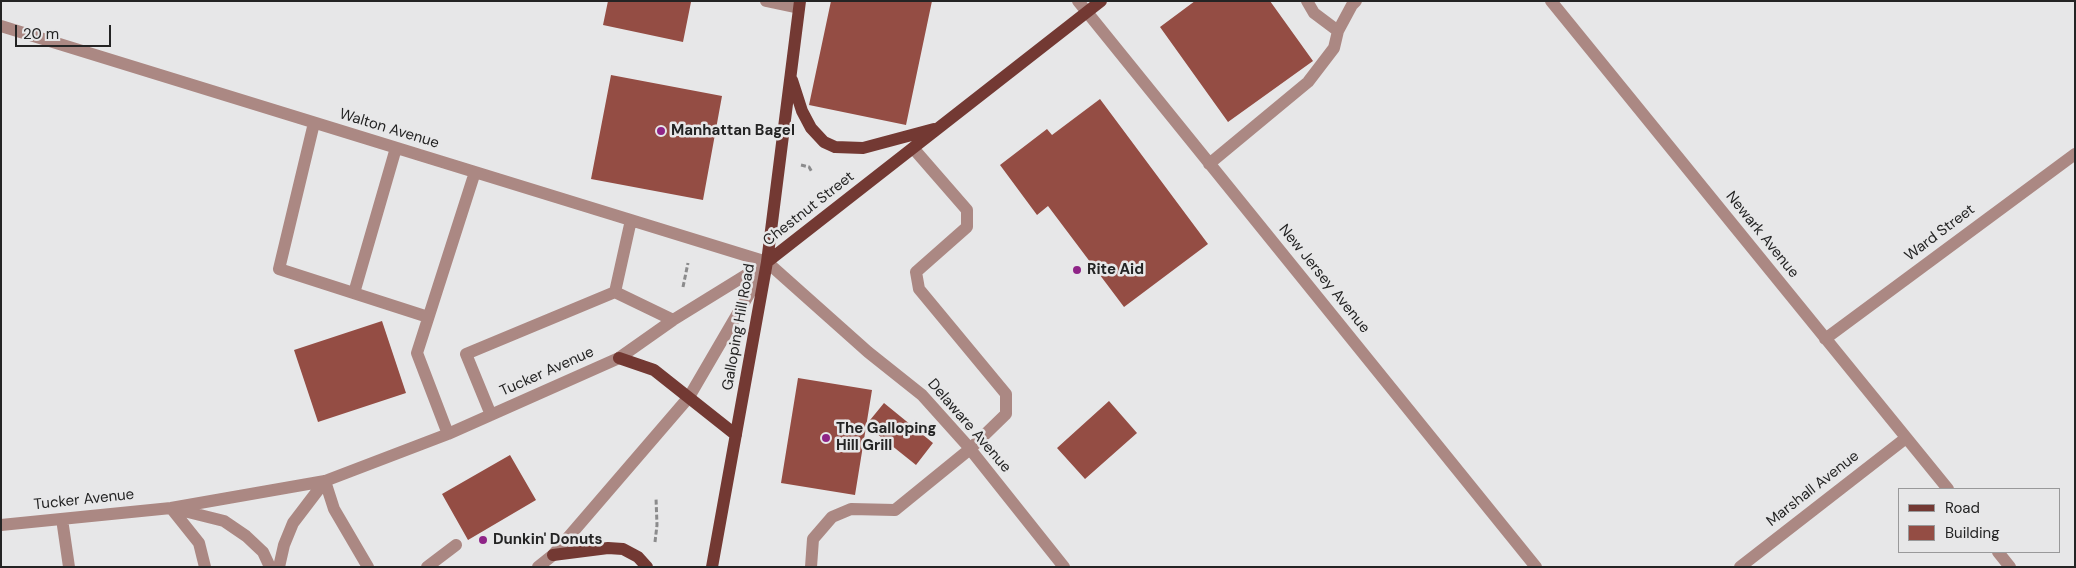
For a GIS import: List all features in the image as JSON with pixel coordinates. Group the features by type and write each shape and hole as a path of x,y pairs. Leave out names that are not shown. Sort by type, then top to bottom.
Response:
{"main road":[{"name":"Chestnut Street","path":"767,262 1101,1"},
{"name":"Galloping Hill Road","path":"712,567 767,262 799,4"},
{"path":"791,76 802,111 811,128 824,142 835,147 863,148 941,127"},
{"path":"619,358 654,370 736,435"},
{"path":"552,556 608,548 624,548 638,557 647,567"}],"street":[{"path":"766,1 799,4"},
{"name":"New Jersey Avenue","path":"1078,1 1536,567"},
{"path":"1307,1 1314,13 1338,30"},
{"path":"1209,164 1308,82 1334,48 1338,30 1352,4 1356,1"},
{"name":"Newark Avenue","path":"1552,1 1947,488"},
{"name":"Walton Avenue","path":"1,26 767,262"},
{"path":"314,123 279,269 428,317"},
{"path":"354,293 396,148"},
{"path":"811,567 812,539 832,517 851,509 895,510 918,494 970,449 1006,414 1006,394 919,289 916,272 967,227 967,210 913,148"},
{"name":"Ward Street","path":"1825,339 2075,154"},
{"path":"448,434 417,353 475,172"},
{"path":"615,292 631,220"},
{"name":"Tucker Avenue","path":"1,525 171,508 325,481 448,434 619,358 673,320 767,262"},
{"name":"Chestnut Street","path":"538,567 552,556 689,397 767,262"},
{"name":"Delaware Avenue","path":"767,262 868,352 922,395 970,449 1064,567"},
{"path":"491,415 466,354 615,292 673,320"},
{"name":"Marshall Avenue","path":"1740,567 1906,438"},
{"path":"279,567 284,545 293,523 325,481"},
{"path":"325,481 334,509 368,567"},
{"path":"171,508 199,543 205,567"},
{"name":"Tucker Avenue","path":"171,508 224,521 246,536 263,552 270,567"},
{"path":"62,519 69,567"},
{"path":"427,567 456,545"},
{"path":"1999,553 2010,567"}],"path":[{"path":"798,164 808,167 812,172"},
{"path":"682,290 688,263"},
{"path":"654,546 657,525 656,498"}],"building":[{"path":"608,1 691,2 683,42 603,25"},
{"path":"831,1 932,1 906,125 809,105"},
{"path":"1195,1 1270,1 1313,61 1228,122 1160,27"},
{"path":"611,75 722,96 703,200 591,179"},
{"path":"1100,99 1208,244 1124,307 1048,206 1037,215 1000,165 1047,129 1052,135"},
{"path":"382,321 406,393 318,422 294,350"},
{"path":"798,378 872,390 855,495 781,483"},
{"path":"1109,401 1137,433 1085,479 1057,448"},
{"path":"884,403 933,443 916,465 866,425"},
{"path":"510,455 536,500 468,540 442,494"}],"place":[{"name":"Manhattan Bagel","path":"661,131"},
{"name":"Rite Aid","path":"1077,270"},
{"name":"The Galloping Hill Grill","path":"826,438"},
{"name":"Dunkin' Donuts","path":"483,540"}]}
